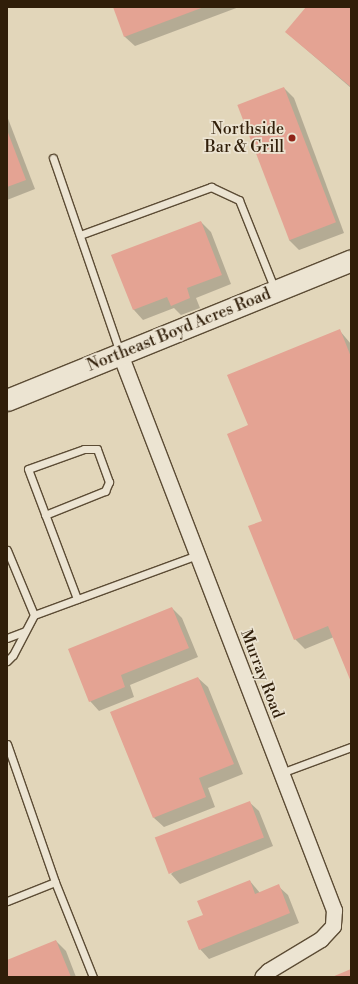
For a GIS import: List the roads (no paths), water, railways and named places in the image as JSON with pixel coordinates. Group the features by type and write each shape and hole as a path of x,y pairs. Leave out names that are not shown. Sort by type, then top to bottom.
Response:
{"street":[{"name":"Northeast Boyd Acres Road","path":"7,400 351,260"},
{"name":"Murray Road","path":"120,354 334,910 333,926 321,939 268,971 262,977"}],"lane":[{"path":"53,158 120,354"},
{"path":"80,235 211,187 239,200 275,291"},
{"path":"45,515 105,491 109,482 97,450 84,448 28,469 45,515 77,599"},
{"path":"7,550 34,615"},
{"path":"7,661 13,655 34,615 197,555"},
{"path":"7,638 25,631"},
{"path":"7,744 55,882 93,977"},
{"path":"281,773 351,747"},
{"path":"7,901 55,882"}],"place":[{"name":"Northside Bar & Grill","path":"292,138"}]}
